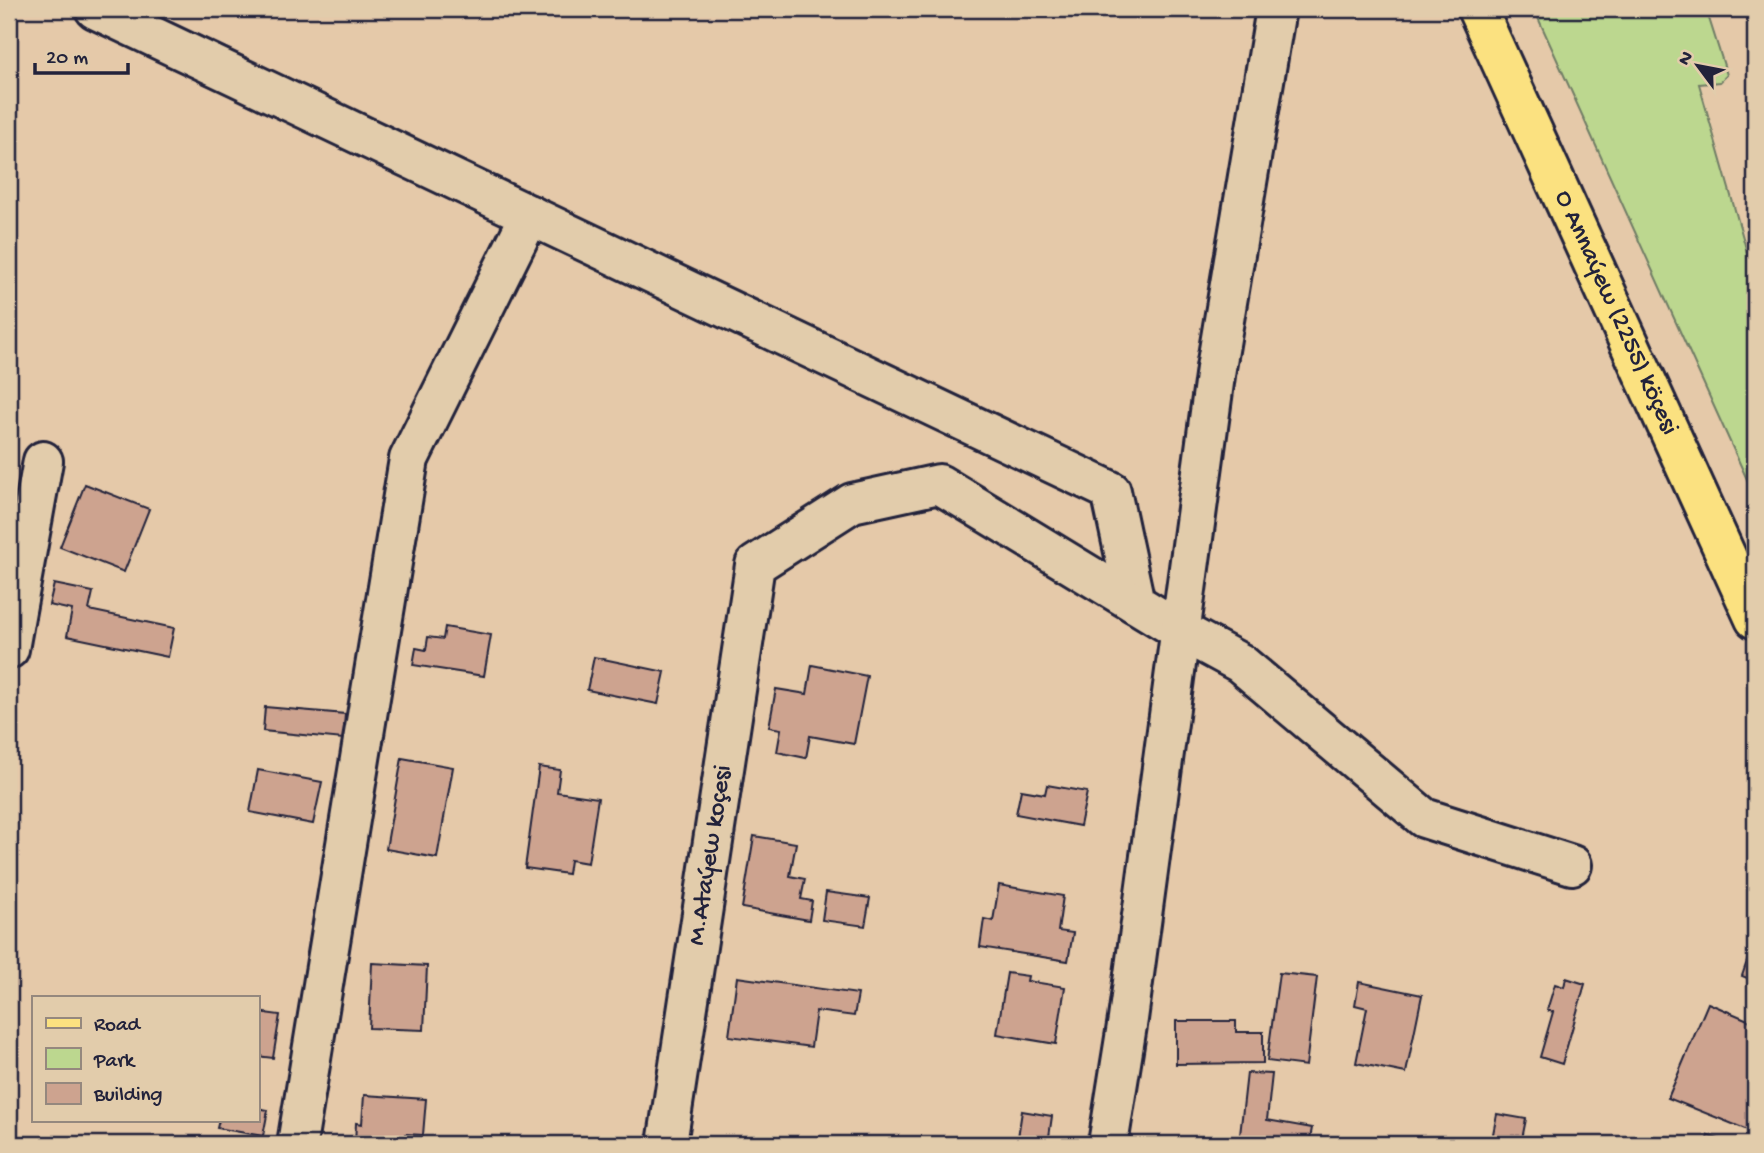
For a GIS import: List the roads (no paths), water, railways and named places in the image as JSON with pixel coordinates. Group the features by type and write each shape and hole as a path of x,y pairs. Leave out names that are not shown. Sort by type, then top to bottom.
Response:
{"main road":[{"name":"O Annaýew (2255) köçesi","path":"1477,9 1755,619"}],"street":[{"path":"95,9 1111,491 1135,603 1240,663 1424,818 1572,865"},
{"path":"1108,1144 1128,1019 1216,368 1276,9"},
{"path":"297,1144 409,458 530,215"},
{"path":"9,649 43,461"},
{"name":"M.Ataýew koçesi","path":"667,1144 755,565 852,502 939,484 1135,603"}]}
